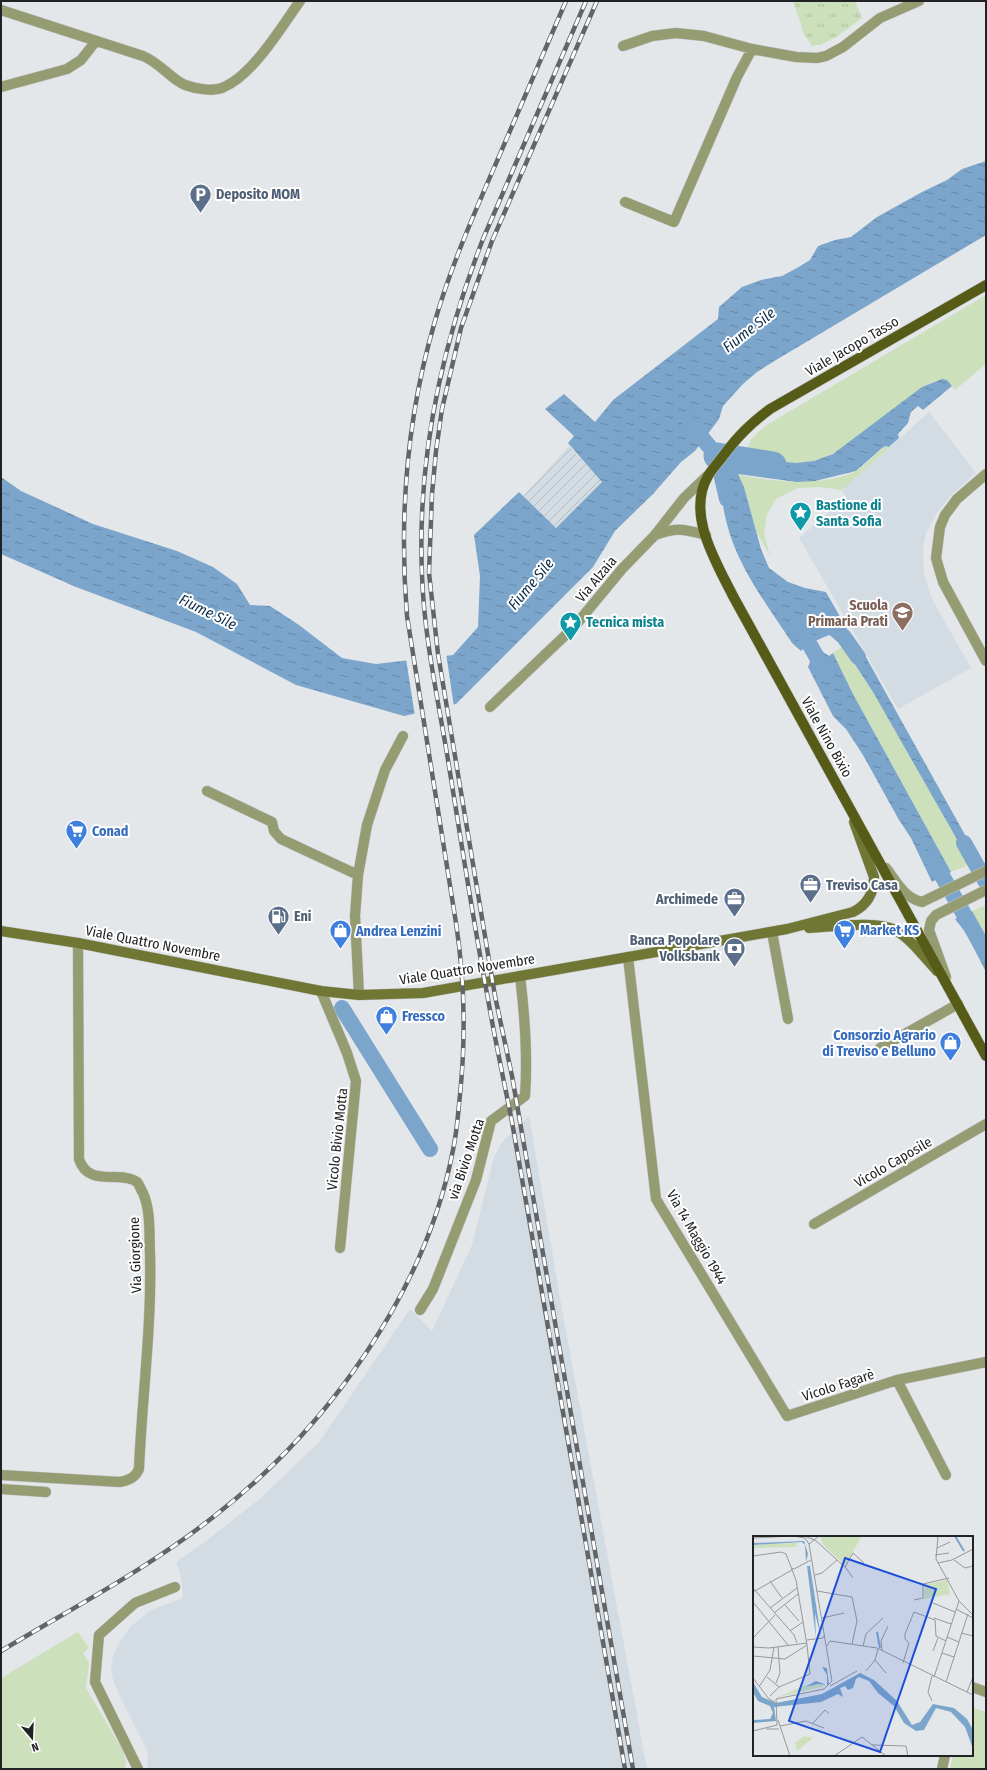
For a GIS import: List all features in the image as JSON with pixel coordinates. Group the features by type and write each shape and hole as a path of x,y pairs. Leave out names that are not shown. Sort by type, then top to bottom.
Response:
{"main road":[{"name":"Viale Jacopo Tasso","path":"707,476 737,437 750,424 770,410 986,285"},
{"name":"Viale Nino Bixio","path":"707,476 700,505 703,526 716,562 733,596 986,1056"},
{"name":"Viale Quattro Novembre","path":"1,931 78,942 321,991 359,995 422,993 772,932 853,912 863,907 871,894 874,887 874,877 849,807"},
{"name":"Viale Quattro Novembre","path":"787,929 868,925 880,925 894,929 904,936 943,977"}],"street":[{"path":"1,10 152,59 178,81 195,88 224,88 248,69 262,54 300,1"},
{"path":"623,46 652,36 676,33 704,36 752,49 806,59 826,56 843,47 880,18 918,1"},
{"path":"1,87 67,69 80,60 96,41"},
{"path":"625,202 674,222 737,77 752,49"},
{"path":"986,474 956,499 945,515 940,527 936,558 943,582 986,661"},
{"name":"Via Alzaia","path":"490,707 574,627 622,569 655,535 684,498 707,476"},
{"name":"Via Alzaia","path":"655,535 667,530 681,528 706,535"},
{"path":"359,995 355,916 358,875 367,825 383,777 403,736"},
{"path":"207,791 272,822 274,831 281,839 358,875"},
{"path":"872,849 905,894 913,900 922,902 927,901 986,871"},
{"path":"952,994 929,930 931,921 936,915 986,890"},
{"path":"772,932 788,1019"},
{"name":"Via Giorgione","path":"1,1475 120,1482 129,1480 136,1475 139,1469 151,1298 148,1211 144,1195 138,1183 130,1179 93,1175 81,1166 79,1159 78,942"},
{"name":"Via 14 Maggio 1944","path":"628,957 656,1199 787,1416"},
{"name":"via Bivio Motta","path":"420,1310 433,1289 476,1180 491,1120 525,1096 527,1064 526,1018 520,976"},
{"name":"Vicolo Bivio Motta","path":"321,991 347,1053 356,1082 340,1248"},
{"path":"880,1048 958,1004"},
{"name":"Vicolo Caposile","path":"814,1224 986,1124"},
{"name":"Vicolo Fagarè","path":"787,1416 896,1380 986,1362"},
{"name":"Vicolo Fagarè","path":"896,1380 946,1475"},
{"path":"1,1489 46,1492"},
{"path":"138,1769 95,1682 99,1635 135,1603 175,1586"},
{"path":"973,1687 986,1692"},
{"path":"942,1769 945,1756"}],"shaded area":[{"path":"929,412 976,473 951,495 937,513 926,533 923,548 924,574 932,599 971,668 898,709 799,538 846,497 842,490"},
{"path":"569,446 603,481 554,529 522,497"},
{"path":"529,1116 563,1315 647,1769 149,1769 147,1766 148,1752 113,1680 111,1669 113,1655 120,1641 130,1627 151,1610 183,1598 181,1576 176,1562 205,1542 262,1497 320,1441 410,1309 432,1331 472,1245 494,1157 501,1143"}],"green space":[{"path":"793,1 855,1 862,18 832,39 812,46 804,34"},
{"path":"986,295 986,364 955,390 947,380 935,381 922,387 855,440 826,457 814,461 788,463 745,455 751,439 765,426"},
{"path":"887,446 890,447 842,490 819,487 798,488 776,499 767,514 764,534 770,556 756,531 744,487 737,474 765,479 797,482 829,479 856,471"},
{"path":"843,646 873,692 971,864 951,872 853,694 833,653"},
{"path":"986,905 986,936 972,911"},
{"path":"78,1632 89,1648 83,1653 89,1663 86,1688 123,1751 126,1761 125,1769 1,1769 1,1678"},
{"path":"973,1707 986,1712 986,1769 950,1769 953,1756 973,1756"}],"water":[{"name":"Fiume Sile","path":"986,161 986,235 776,360 757,372 743,384 723,406 719,419 695,451 681,462 653,494 615,531 593,567 456,704 404,716 296,685 196,632 76,587 1,554 1,477 21,491 93,524 177,551 213,567 237,584 250,605 270,606 299,625 342,658 376,664 453,655 478,627 480,576 474,535 519,492 556,528 602,482 568,443 574,436 545,409 564,394 595,422 613,400 718,319 719,307 742,287 761,280 782,276 810,260 818,246 835,240 851,237 877,217 947,180 962,169"},
{"path":"942,379 947,380 952,386 923,410 918,406 911,412 908,423 898,434 899,438 889,447 886,446 882,448 856,471 815,481 797,482 738,474 744,487 761,549 769,568 788,582 805,588 826,592 847,629 816,641 801,651 792,643 767,606 745,569 729,530 721,485 719,482 739,457 745,455 765,460 796,463 814,461 833,454 922,387"},
{"path":"849,638 854,647 862,650 979,860 971,864 873,692 843,646 842,641"},
{"path":"823,652 829,656 833,653 853,694 951,872 932,882 911,838 899,820 863,755 846,729 833,716 808,667 811,659"},
{"path":"972,911 986,936 986,972 966,933 955,919"}],"pier":[{"path":"446,653 454,707 415,716 406,659"}],"waterway":[{"path":"690,423 717,456 727,499"},
{"path":"717,456 773,465"},
{"path":"822,618 844,637 858,657"},
{"path":"799,626 827,675"},
{"path":"964,843 986,882"},
{"path":"932,858 986,953"},
{"path":"342,1008 430,1149"}],"railway":[{"path":"1,1651 112,1586 166,1552 217,1514 258,1479 297,1440 333,1398 366,1352 396,1304 420,1254 440,1203 456,1136 462,1073 464,1009 456,923 407,616 404,542 408,467 412,430 425,357 441,301 471,220 566,1"},
{"path":"586,1 483,239 455,321 444,362 428,446 421,531 423,598 428,645 472,910 512,1122 625,1769"},
{"path":"597,1 492,241 461,328 442,409 436,451 432,494 429,573 438,654 495,996 512,1076 633,1769"}],"place":[{"name":"Deposito MOM","path":"200,214"},
{"name":"Bastione di Santa Sofia","path":"801,532"},
{"name":"Scuola Primaria Prati","path":"903,632"},
{"name":"Tecnica mista","path":"570,642"},
{"name":"Conad","path":"76,850"},
{"name":"Treviso Casa","path":"811,904"},
{"name":"Archimede","path":"734,918"},
{"name":"Eni","path":"278,936"},
{"name":"Andrea Lenzini","path":"340,950"},
{"name":"Market KS","path":"845,950"},
{"name":"Banca Popolare Volksbank","path":"735,968"},
{"name":"Fressco","path":"386,1036"},
{"name":"Consorzio Agrario di Treviso e Belluno","path":"951,1062"}]}
